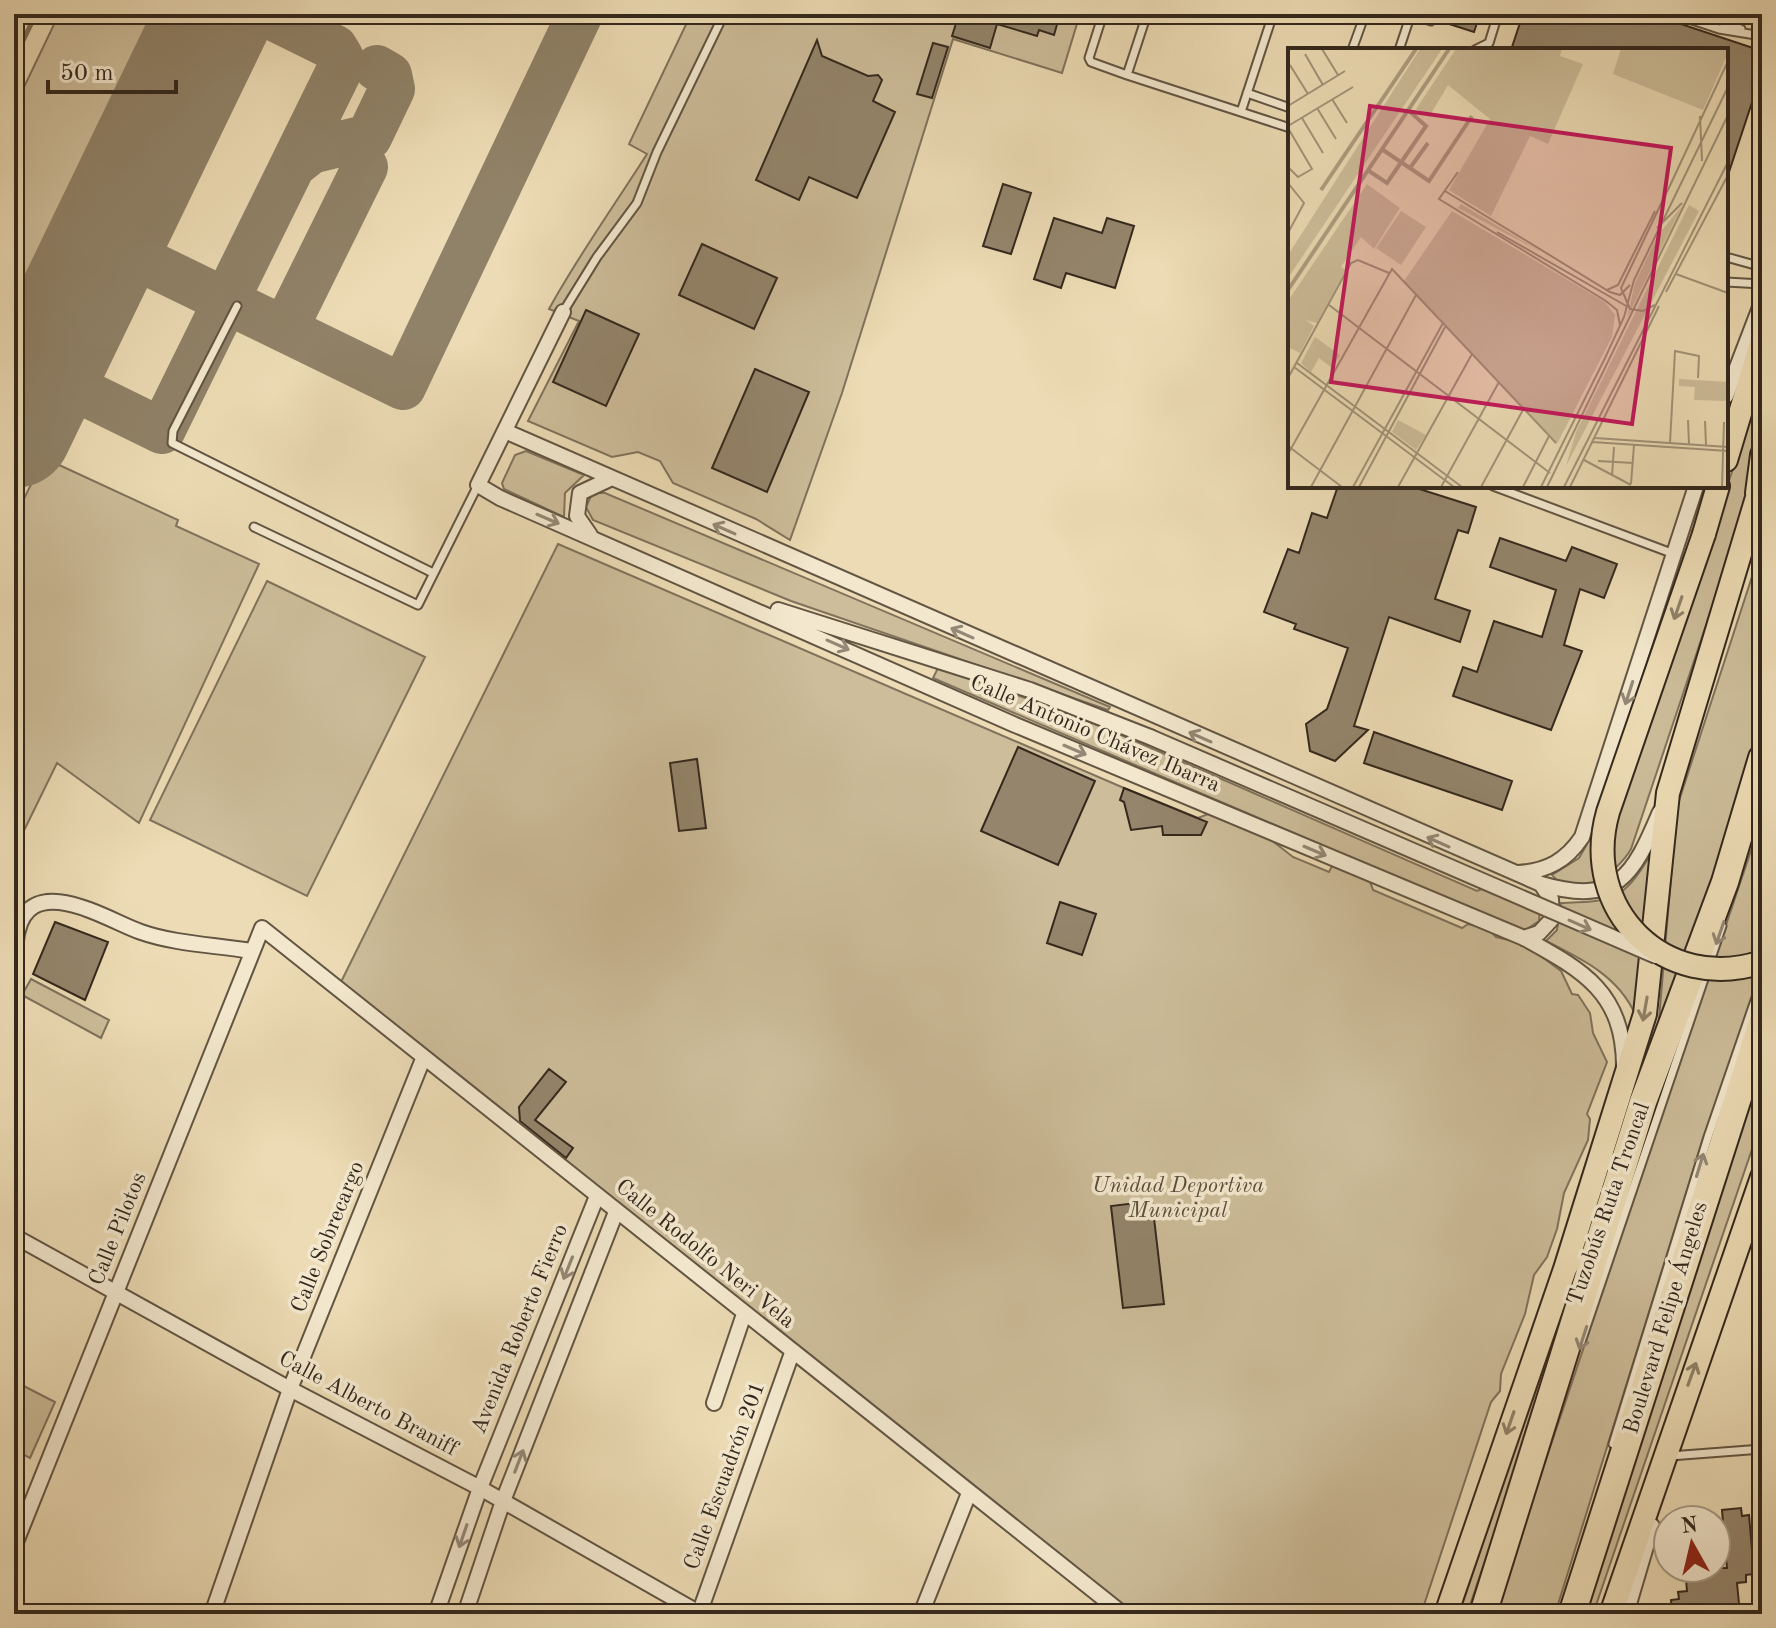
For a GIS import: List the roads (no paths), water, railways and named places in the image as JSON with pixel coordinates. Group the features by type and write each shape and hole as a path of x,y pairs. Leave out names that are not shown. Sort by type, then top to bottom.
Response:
{"highway":[{"path":"1483,1614 1643,1102 1725,882 1762,758"},
{"name":"Boulevard Felipe Ángeles","path":"1572,1614 1762,1023"}],"main road":[{"path":"1728,453 1762,340"},
{"path":"1446,1614 1565,1269 1645,1014 1668,793 1759,490 1762,455"},
{"path":"1717,488 1608,812 1601,850 1607,885 1622,914 1650,946 1671,962 1719,970 1762,962"},
{"name":"Boulevard Felipe Ángeles","path":"1611,1614 1666,1448 1762,1182"},
{"path":"1565,1269 1612,1202"}],"street":[{"path":"1728,391 1762,302"},
{"path":"478,485 563,312"},
{"name":"Calle Antonio Chávez Ibarra","path":"505,431 1510,873 1573,894 1589,893 1621,879 1647,843 1668,793"},
{"path":"590,535 577,516 580,493 612,478"},
{"name":"Calle Antonio Chávez Ibarra","path":"478,485 500,498 590,535 1013,724 1524,938 1581,970 1607,1000 1624,1057 1624,1083"},
{"path":"1510,873 1535,872 1552,866 1573,850 1582,837 1695,488"},
{"path":"712,589 1030,690 1150,737 1618,942 1671,962"},
{"path":"1524,938 1539,933 1552,919 1551,899 1541,884"},
{"path":"14,960 18,927 33,907 53,901 74,903 143,933 251,951"},
{"name":"Calle Pilotos","path":"14,1547 262,928"},
{"name":"Calle Rodolfo Neri Vela","path":"262,928 1123,1614"},
{"name":"Calle Sobrecargo","path":"212,1614 290,1389 423,1059"},
{"name":"Avenida Roberto Fierro","path":"436,1614 480,1488 597,1196"},
{"name":"Avenida Roberto Fierro","path":"465,1614 503,1501 616,1212"},
{"name":"Calle Alberto Braniff","path":"14,1236 290,1389 480,1488 700,1614"},
{"path":"714,1403 744,1314"},
{"name":"Calle Escuadrón 201","path":"700,1614 792,1353"},
{"path":"921,1614 969,1493"},
{"path":"1626,1614 1652,1526"}],"lane":[{"path":"563,312 597,257 637,203 657,152 724,14"},
{"path":"1103,14 1091,62 1288,127"},
{"path":"1127,75 1147,14"},
{"path":"1241,112 1273,14"},
{"path":"1353,48 1365,14"},
{"path":"1400,48 1411,14 1431,21"},
{"path":"1479,48 1489,43 1498,14"},
{"path":"1674,14 1719,29 1762,36"},
{"path":"1698,14 1762,36"},
{"path":"1247,93 1288,107"},
{"path":"1728,258 1762,267"},
{"path":"1728,281 1762,284"},
{"path":"237,306 173,431 172,443 433,573"},
{"path":"254,527 418,605 478,485"},
{"path":"1498,488 1674,554"},
{"path":"1749,845 1762,806"},
{"name":"Tuzobús Ruta Troncal","path":"1577,1355 1727,913"},
{"path":"1611,1450 1708,1137 1762,980"},
{"path":"1666,1448 1668,1457 1762,1449"},
{"path":"1491,1614 1542,1461"}],"waterway":[{"path":"14,59 36,14"}],"park label":[{"name":"Unidad Deportiva Municipal","path":"1178,1198"}]}
